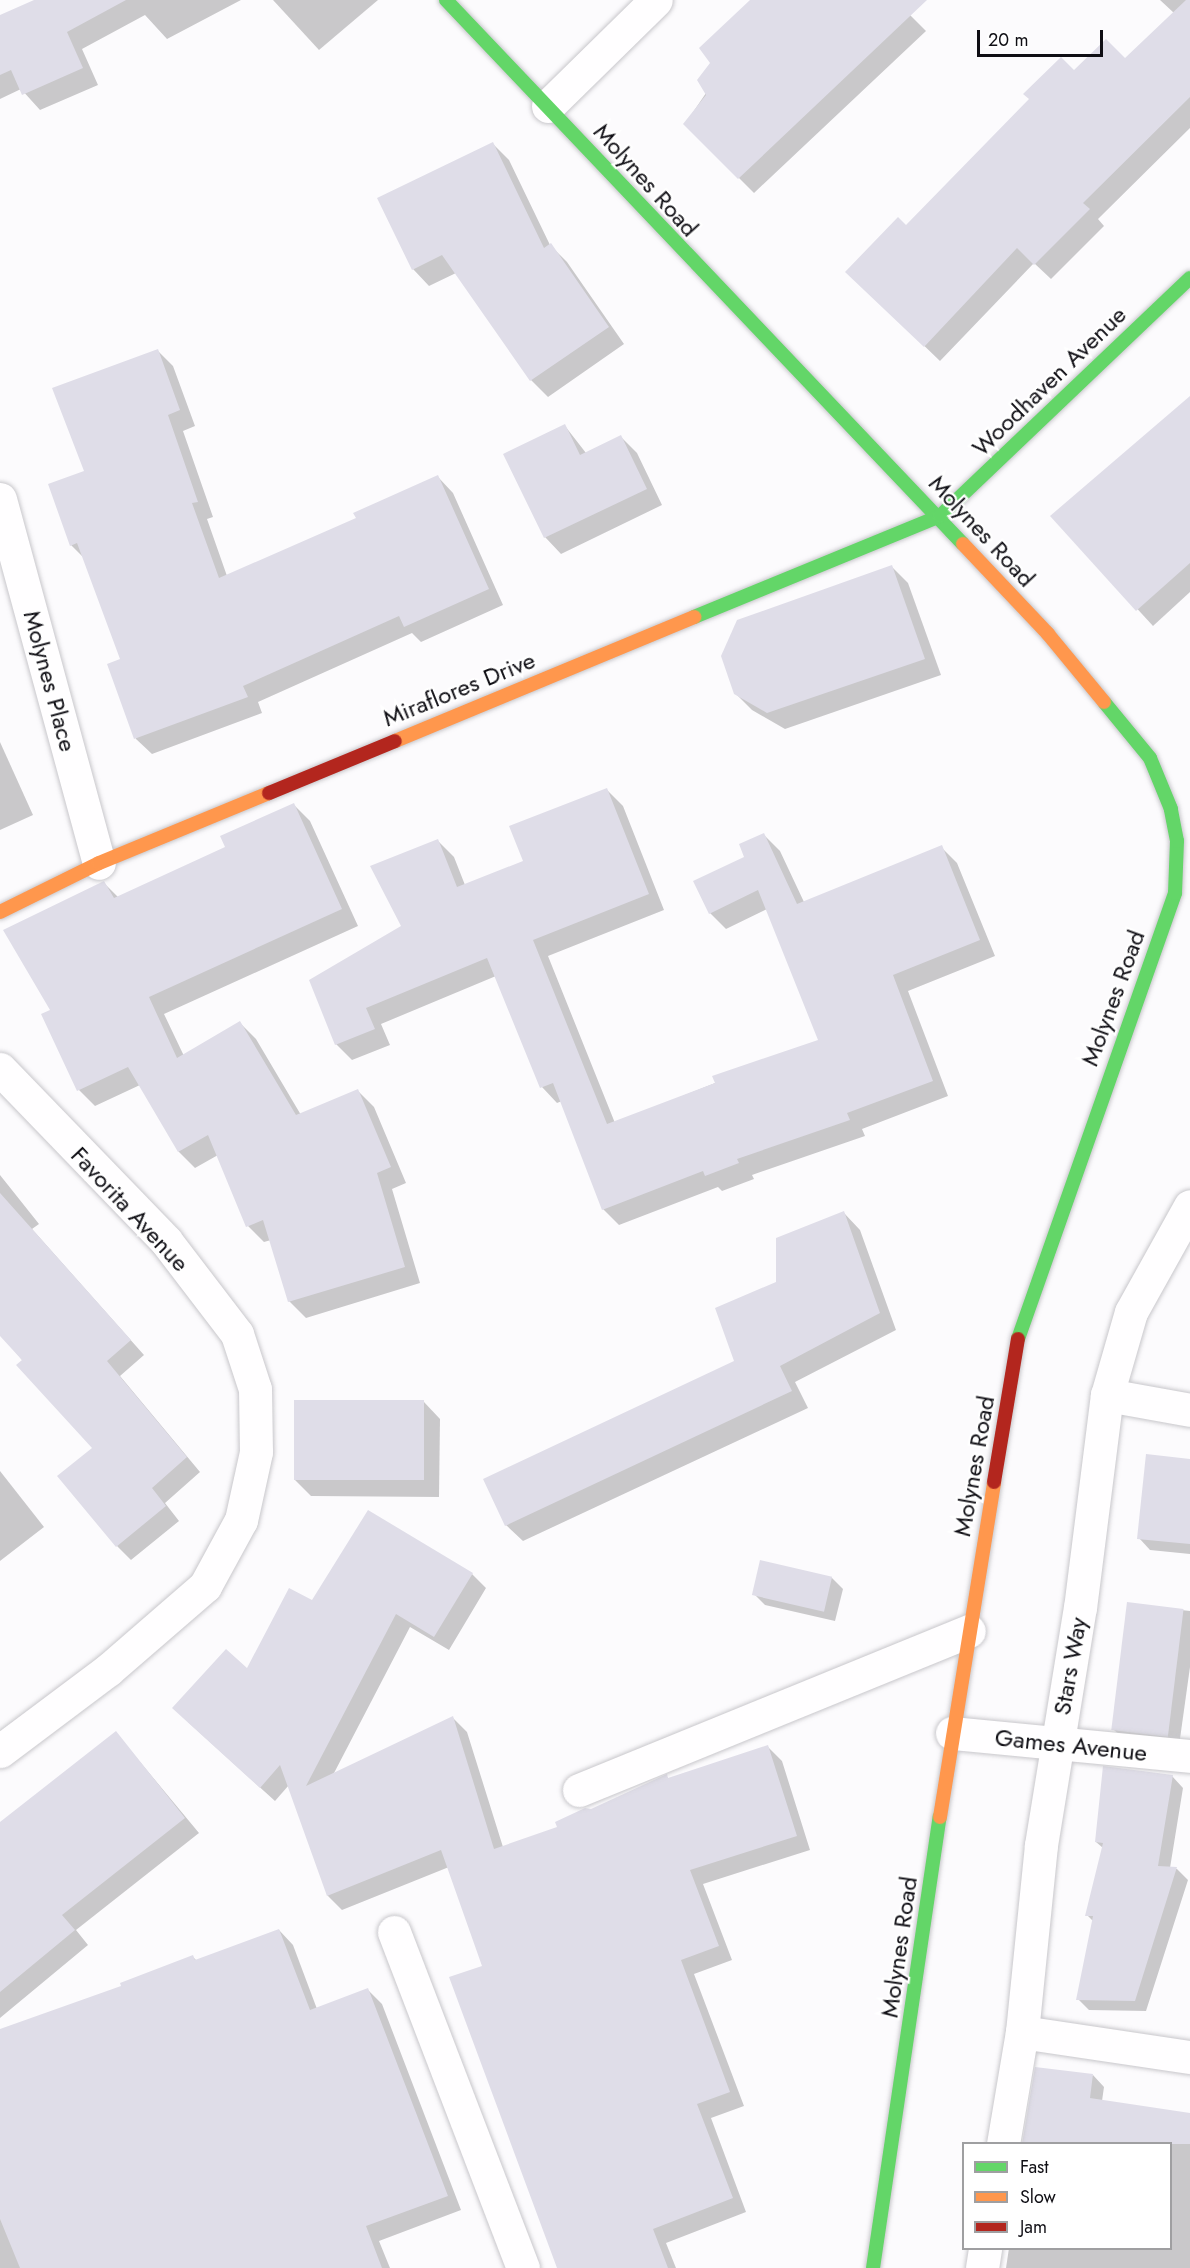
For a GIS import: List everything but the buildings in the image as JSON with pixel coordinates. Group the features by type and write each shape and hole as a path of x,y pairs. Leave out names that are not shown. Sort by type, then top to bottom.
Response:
{"main road":[{"name":"Molynes Road","path":"446,0 548,106 685,255 940,516 1048,634 1150,758 1171,809 1177,841 1175,893 1022,1324 952,1733 873,2268"},
{"name":"Woodhaven Avenue","path":"940,516 1190,278"},
{"name":"Miraflores Drive","path":"0,912 99,862 940,516"}],"street":[{"path":"548,106 656,0"},
{"name":"Molynes Place","path":"0,499 99,862"},
{"name":"Favorita Avenue","path":"0,1070 166,1241 237,1334 255,1389 256,1452 241,1520 205,1586 108,1670 0,1751"},
{"name":"Stars Way","path":"1003,2142 1022,2032 1041,1845 1080,1608 1107,1395 1131,1312 1190,1206"},
{"path":"1107,1395 1190,1410"},
{"path":"579,1790 969,1631"},
{"name":"Games Avenue","path":"952,1733 1056,1745 1190,1756"},
{"path":"394,1932 523,2268"},
{"path":"1022,2032 1190,2057"},
{"path":"982,2268 985,2250"}],"traffic: fast":[{"path":"446,0 963,544"},
{"path":"694,617 940,516 1190,278"},
{"path":"1018,1339 1175,893 1177,841 1171,809 1150,758 1104,702"},
{"path":"873,2268 940,1817"}],"traffic: slow":[{"path":"963,544 1048,634 1104,702"},
{"path":"395,741 694,617"},
{"path":"0,912 99,863 269,793"},
{"path":"940,1817 994,1482"}],"traffic: jam":[{"path":"269,793 395,741"},
{"path":"994,1482 1018,1339"}]}
